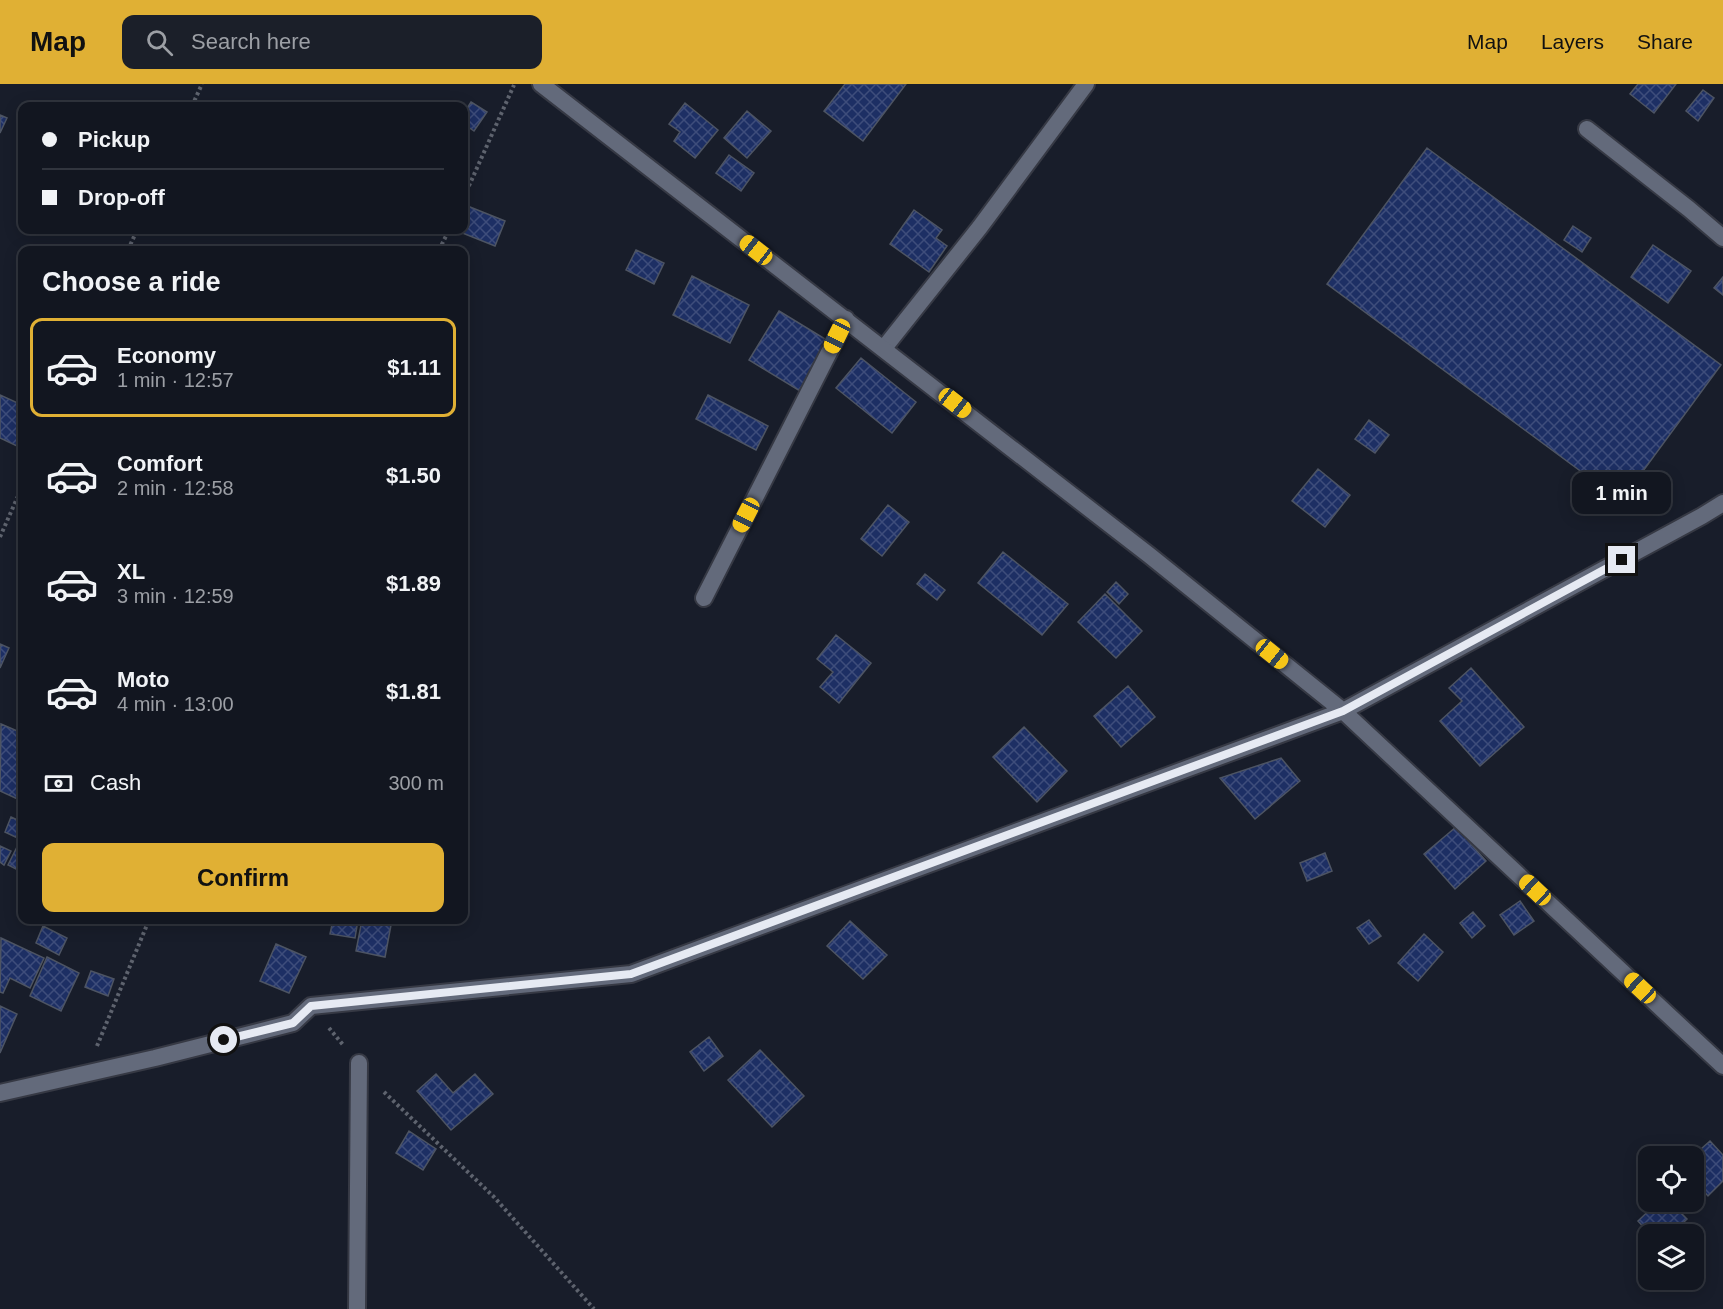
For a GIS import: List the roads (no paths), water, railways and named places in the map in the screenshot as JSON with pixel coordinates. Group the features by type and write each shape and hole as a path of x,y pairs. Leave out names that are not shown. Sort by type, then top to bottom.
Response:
{"street":[{"path":"541,84 1149,555 1343,711 1723,1066"},
{"path":"884,348 980,227 1086,84"},
{"path":"1587,129 1723,238"},
{"path":"704,597 846,319"},
{"path":"0,1093 85,1075 293,1023 311,1006 631,974 1343,711 1723,503"},
{"path":"357,1309 359,1063"}]}
